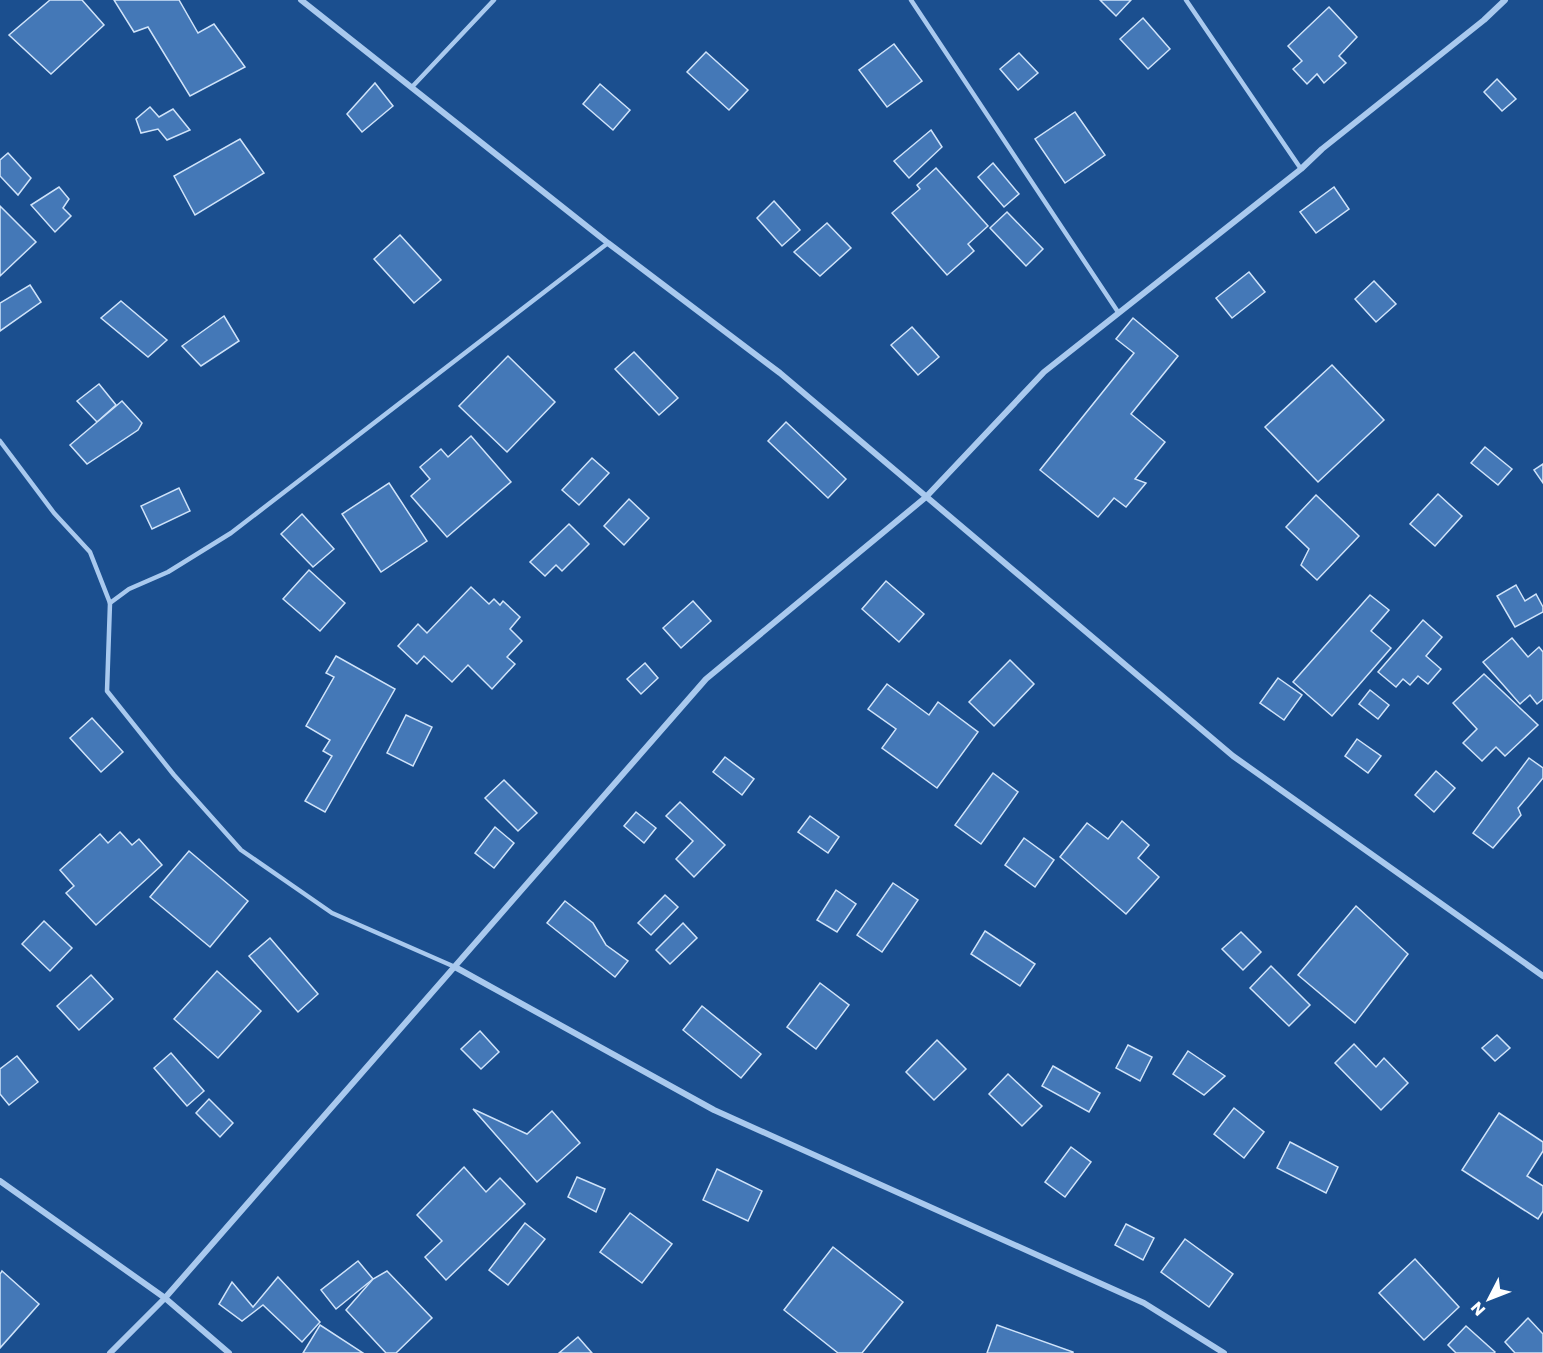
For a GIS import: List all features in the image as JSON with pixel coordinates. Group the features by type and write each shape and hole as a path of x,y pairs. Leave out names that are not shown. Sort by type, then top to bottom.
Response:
{"street":[{"path":"301,0 608,243 780,373 1233,756 1543,976"},
{"path":"110,1353 165,1298 706,679 926,496 1044,372 1301,169 1322,149 1484,20 1505,0"},
{"path":"455,967 714,1110 1143,1303 1224,1353"},
{"path":"0,1181 165,1298 229,1353"}],"lane":[{"path":"412,87 494,0"},
{"path":"911,0 1118,312"},
{"path":"1186,0 1301,169"},
{"path":"110,603 129,589 168,572 231,533 608,243"},
{"path":"0,441 54,513 90,552 110,603 107,691 174,775 241,850 332,913 455,967"}],"building":[{"path":"50,0 82,0 104,25 51,74 9,35"},
{"path":"114,0 179,0 198,33 214,24 245,67 190,96 148,27 134,32"},
{"path":"1100,0 1131,0 1116,16"},
{"path":"1329,7 1357,37 1339,56 1346,63 1324,83 1317,74 1307,84 1293,69 1302,61 1288,46"},
{"path":"1143,18 1170,49 1148,69 1120,39"},
{"path":"894,44 922,81 887,107 859,70"},
{"path":"706,52 748,90 729,110 687,72"},
{"path":"1019,53 1038,73 1018,90 1000,69"},
{"path":"1497,79 1516,99 1502,111 1484,92"},
{"path":"375,83 393,106 362,132 347,114"},
{"path":"600,84 630,110 613,130 583,104"},
{"path":"150,107 159,117 173,109 190,130 167,140 158,129 141,133 136,119"},
{"path":"1075,112 1105,155 1065,183 1035,139"},
{"path":"931,130 942,147 909,178 894,161"},
{"path":"240,139 264,173 195,215 174,176"},
{"path":"8,153 31,178 18,195 0,176 0,160"},
{"path":"993,163 1019,194 1004,207 978,177"},
{"path":"936,168 988,226 968,244 974,251 947,275 892,213 920,189 917,185"},
{"path":"59,187 69,199 63,208 71,216 55,232 31,205"},
{"path":"1334,187 1349,209 1316,233 1300,212"},
{"path":"774,201 800,230 782,246 757,218"},
{"path":"0,206 36,242 0,276"},
{"path":"1007,212 1043,249 1026,266 990,228"},
{"path":"827,223 851,248 820,276 794,252"},
{"path":"400,235 441,280 414,303 374,259"},
{"path":"1249,272 1265,292 1232,318 1216,298"},
{"path":"1374,281 1396,304 1376,322 1355,299"},
{"path":"30,285 41,302 0,331 0,303"},
{"path":"121,301 167,340 148,357 101,318"},
{"path":"224,316 239,341 201,366 182,346"},
{"path":"1133,318 1178,356 1131,414 1165,442 1135,479 1146,483 1126,507 1114,498 1098,517 1040,470 1134,353 1116,339"},
{"path":"912,327 939,357 918,375 891,345"},
{"path":"634,352 678,398 659,415 615,369"},
{"path":"508,356 555,402 507,452 459,406"},
{"path":"1332,365 1384,420 1318,482 1265,427"},
{"path":"99,384 116,405 97,422 77,401"},
{"path":"122,401 142,423 138,430 87,464 70,445"},
{"path":"786,422 846,479 828,498 768,441"},
{"path":"471,436 511,482 447,537 411,496 430,479 420,467 441,449 448,457"},
{"path":"1485,447 1512,469 1498,485 1471,463"},
{"path":"592,458 609,473 579,505 562,490"},
{"path":"1543,464 1543,483 1534,470"},
{"path":"389,483 427,541 381,572 342,514"},
{"path":"179,488 190,511 152,529 141,506"},
{"path":"1438,494 1462,516 1435,546 1410,524"},
{"path":"1316,495 1359,536 1317,580 1301,565 1309,549 1286,527"},
{"path":"629,499 649,518 624,545 604,526"},
{"path":"302,514 334,549 313,567 281,534"},
{"path":"569,524 589,544 562,571 556,565 545,576 530,562"},
{"path":"309,570 345,603 320,631 283,599"},
{"path":"886,581 924,614 899,642 862,609"},
{"path":"1516,585 1525,601 1536,594 1543,607 1543,612 1515,627 1497,596"},
{"path":"471,587 489,604 494,599 500,605 503,601 520,617 510,629 522,641 507,657 515,664 492,689 468,665 452,682 424,656 417,664 398,646 418,624 427,633"},
{"path":"1370,595 1389,610 1371,631 1391,648 1332,716 1293,682"},
{"path":"693,601 711,621 681,648 663,628"},
{"path":"1423,620 1442,637 1426,656 1441,669 1428,684 1418,676 1410,685 1403,679 1396,687 1378,672"},
{"path":"1512,638 1528,657 1539,647 1543,652 1543,699 1537,704 1530,695 1520,704 1483,662"},
{"path":"336,656 395,689 325,812 305,801 332,756 323,751 330,740 306,726 334,677 326,673"},
{"path":"1010,660 1034,684 994,726 969,702"},
{"path":"645,663 658,678 641,694 627,679"},
{"path":"1484,674 1538,725 1505,756 1496,747 1482,761 1463,743 1477,729 1453,703"},
{"path":"1278,678 1302,695 1284,720 1260,703"},
{"path":"887,684 929,715 938,702 978,732 937,788 882,748 896,729 868,709"},
{"path":"1370,690 1389,705 1378,719 1359,704"},
{"path":"406,715 432,727 413,766 387,753"},
{"path":"92,718 123,752 101,772 70,738"},
{"path":"1357,739 1381,756 1368,773 1345,756"},
{"path":"725,757 754,779 742,795 713,772"},
{"path":"1529,758 1543,768 1543,778 1518,808 1521,815 1493,848 1473,833"},
{"path":"1436,771 1455,788 1434,812 1415,795"},
{"path":"993,773 1018,792 981,844 955,825"},
{"path":"504,780 537,813 518,831 485,798"},
{"path":"680,802 725,845 694,877 676,859 693,841 666,816"},
{"path":"636,812 656,828 644,843 624,826"},
{"path":"810,816 839,837 828,853 798,832"},
{"path":"1122,821 1149,845 1138,858 1159,877 1126,914 1060,857 1087,823 1108,839"},
{"path":"495,827 514,843 494,868 475,853"},
{"path":"120,832 132,845 139,839 162,865 96,925 66,893 74,886 60,870 100,834 108,843"},
{"path":"1024,838 1054,860 1035,887 1005,865"},
{"path":"189,851 248,901 210,947 150,897"},
{"path":"893,883 918,900 882,952 857,935"},
{"path":"836,890 856,904 837,932 817,920"},
{"path":"665,895 678,907 651,935 638,923"},
{"path":"565,901 593,923 606,945 628,961 615,977 547,923"},
{"path":"1356,906 1408,954 1355,1023 1298,975"},
{"path":"44,921 72,948 50,971 22,944"},
{"path":"683,923 697,938 670,964 656,950"},
{"path":"985,931 1035,964 1020,986 971,954"},
{"path":"1241,932 1261,952 1243,970 1222,949"},
{"path":"270,938 318,994 298,1012 249,956"},
{"path":"1271,966 1310,1005 1289,1026 1250,988"},
{"path":"217,971 261,1011 218,1058 174,1019"},
{"path":"91,975 113,999 79,1030 57,1006"},
{"path":"820,983 849,1005 816,1049 787,1027"},
{"path":"702,1006 761,1054 741,1078 683,1030"},
{"path":"480,1031 499,1052 481,1069 461,1049"},
{"path":"1497,1035 1510,1048 1495,1061 1482,1048"},
{"path":"937,1040 966,1069 934,1100 906,1072"},
{"path":"1354,1044 1376,1067 1384,1058 1408,1083 1381,1110 1335,1063"},
{"path":"1128,1045 1152,1057 1140,1081 1116,1068"},
{"path":"1188,1051 1225,1076 1204,1095 1173,1074"},
{"path":"171,1053 204,1091 187,1106 154,1068"},
{"path":"17,1056 38,1082 9,1105 0,1094 0,1069"},
{"path":"1053,1066 1100,1093 1089,1112 1042,1086"},
{"path":"1008,1074 1042,1106 1022,1126 989,1094"},
{"path":"209,1099 233,1123 220,1137 196,1113"},
{"path":"1234,1108 1264,1132 1244,1158 1214,1134"},
{"path":"473,1109 527,1134 552,1111 580,1143 537,1182"},
{"path":"1499,1113 1543,1142 1543,1151 1527,1176 1543,1186 1543,1211 1538,1219 1462,1170"},
{"path":"1290,1142 1338,1167 1326,1193 1277,1168"},
{"path":"1071,1147 1091,1162 1065,1197 1045,1182"},
{"path":"464,1167 486,1192 500,1178 525,1204 446,1280 425,1257 442,1241 417,1215"},
{"path":"717,1169 762,1191 748,1221 703,1200"},
{"path":"577,1177 605,1189 596,1212 568,1197"},
{"path":"630,1213 672,1244 642,1283 600,1252"},
{"path":"525,1223 545,1239 508,1285 489,1270"},
{"path":"1126,1224 1154,1238 1143,1260 1115,1245"},
{"path":"1185,1239 1233,1274 1209,1307 1161,1272"},
{"path":"833,1247 903,1302 862,1353 838,1353 784,1310"},
{"path":"1415,1259 1459,1307 1424,1340 1379,1293"},
{"path":"358,1261 373,1279 336,1309 321,1290"},
{"path":"2,1271 39,1304 0,1348 0,1274"},
{"path":"387,1271 432,1318 396,1353 386,1353 346,1310 373,1279"},
{"path":"278,1277 320,1322 302,1342 263,1305 242,1321 219,1304 232,1282 253,1307"},
{"path":"1528,1318 1543,1334 1543,1353 1515,1353 1505,1342"},
{"path":"320,1325 363,1353 303,1353"},
{"path":"997,1325 1073,1352 1073,1353 987,1353"},
{"path":"1466,1326 1495,1352 1456,1353 1448,1345"},
{"path":"578,1337 592,1353 559,1353"}]}
